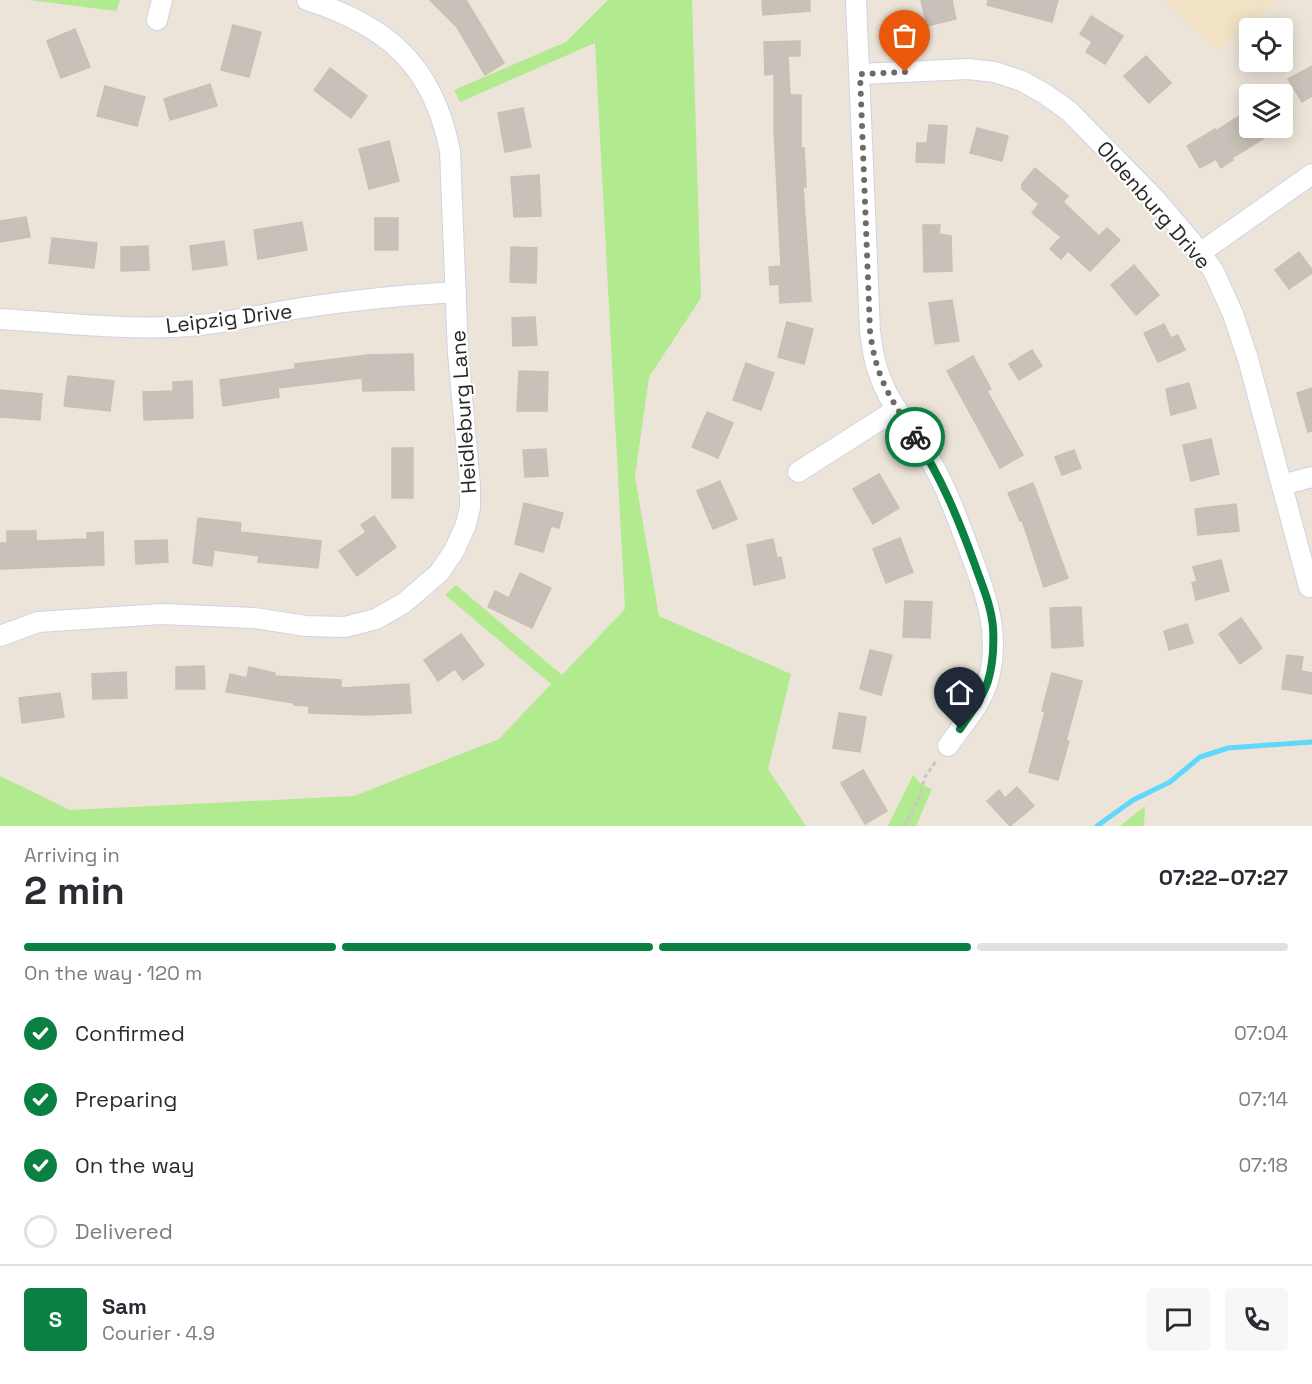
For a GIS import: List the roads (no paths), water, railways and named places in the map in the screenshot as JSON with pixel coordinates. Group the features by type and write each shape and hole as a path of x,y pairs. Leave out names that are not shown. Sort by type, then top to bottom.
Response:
{"street":[{"path":"157,20 162,0"},
{"name":"Heidleburg Lane","path":"0,636 38,622 162,614 254,618 332,628 358,624 376,619 404,603 429,583 449,559 465,528 470,508 470,485 458,353 450,151 438,108 425,81 407,57 375,30 348,14 307,0"},
{"path":"856,0 870,331 878,371 897,409 933,466 954,509 987,598 993,625 993,653 988,680 972,711 948,746"},
{"name":"Oldenburg Drive","path":"860,74 968,69 995,72 1022,81 1046,94 1069,111 1156,200 1213,270 1233,314 1248,359 1309,587"},
{"path":"1200,253 1312,174"},
{"name":"Leipzig Drive","path":"1,319 115,327 176,327 236,321 300,308 365,299 456,292"},
{"path":"798,472 897,409"},
{"path":"1282,485 1312,477"}],"waterway":[{"path":"1097,826 1133,800 1170,782 1200,757 1228,748 1312,742"}]}
